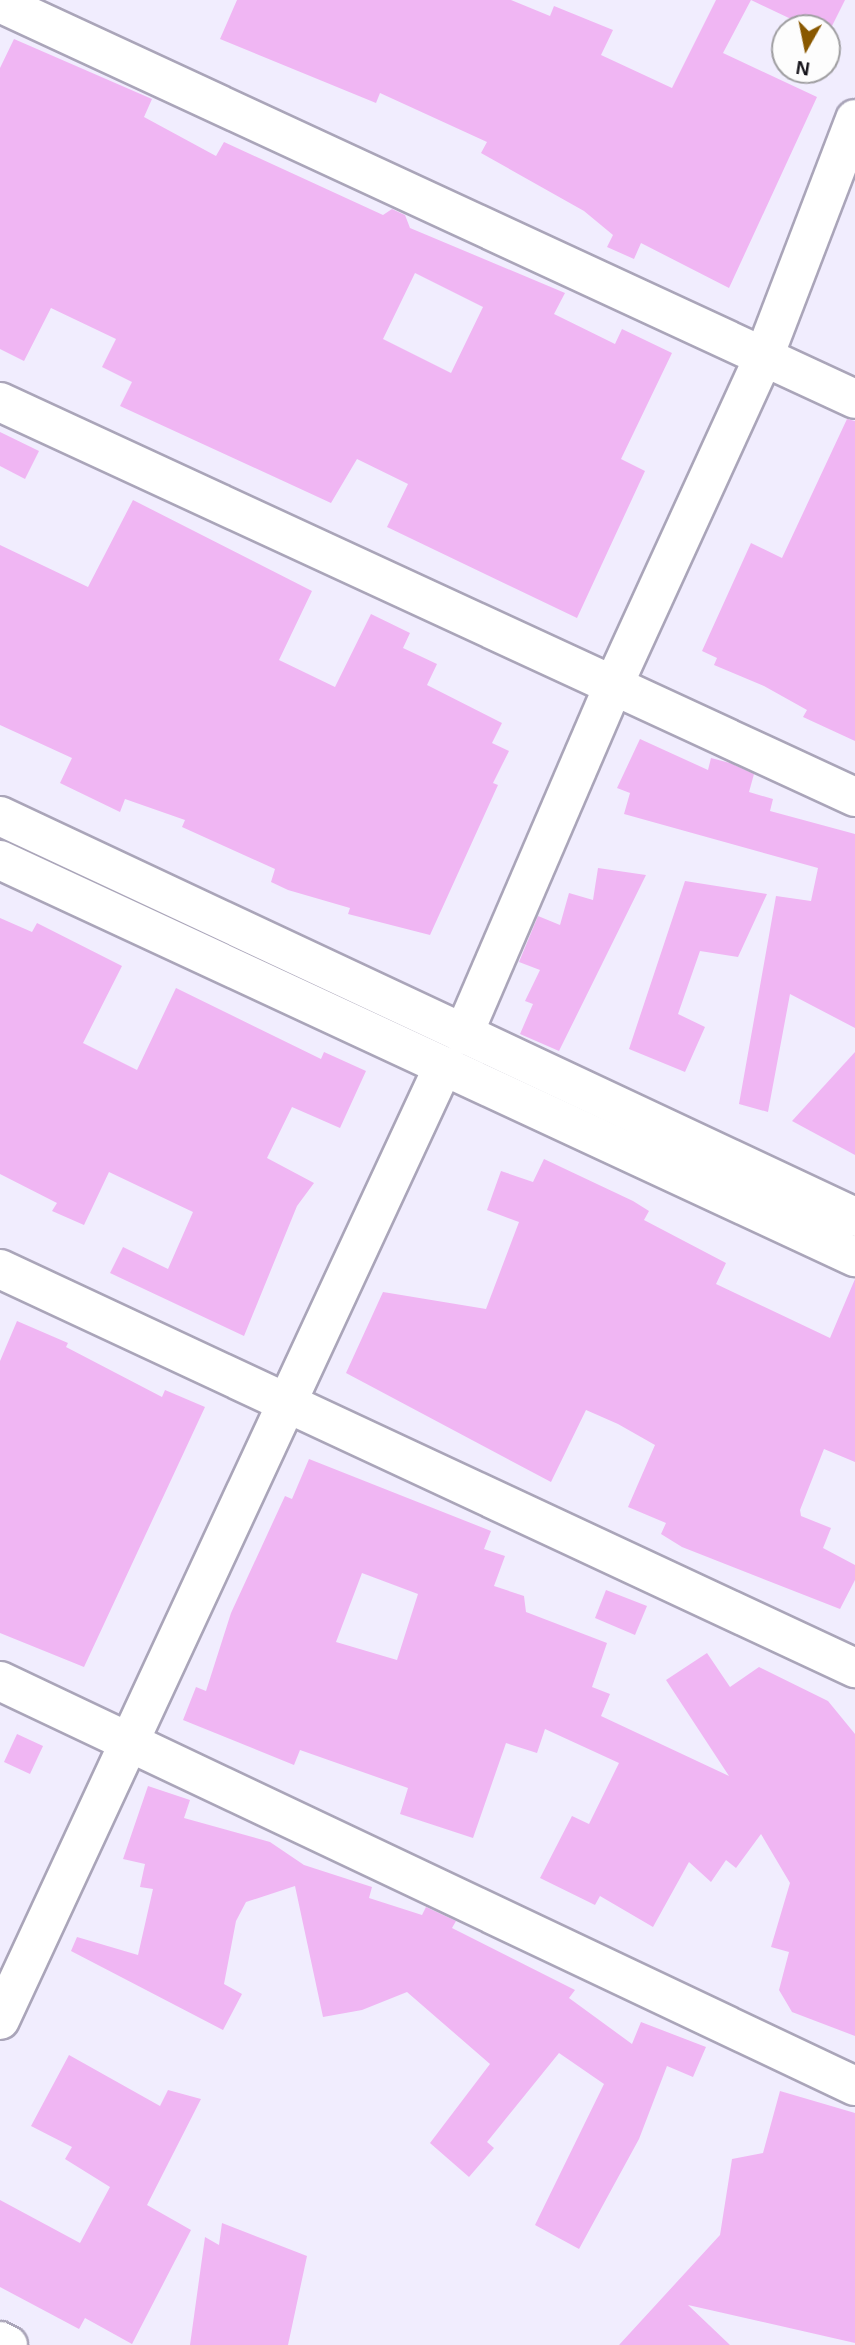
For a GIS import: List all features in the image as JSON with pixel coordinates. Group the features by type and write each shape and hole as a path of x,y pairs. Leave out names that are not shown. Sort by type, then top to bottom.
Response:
{"street":[{"path":"0,3 763,359 855,399"},
{"path":"463,1035 614,685 763,359 855,119"},
{"path":"0,402 855,797"},
{"path":"0,816 855,1217"},
{"path":"0,860 855,1256"},
{"path":"0,2020 284,1402 443,1067"},
{"path":"0,1269 855,1668"},
{"path":"0,1681 855,2086"},
{"path":"0,2342 8,2345"}],"building":[{"path":"237,0 511,0 550,16 554,6 613,30 601,55 672,88 716,0 751,0 723,53 771,75 771,84 789,84 817,97 729,288 641,243 634,259 607,247 613,235 584,211 481,153 487,142 380,93 376,103 220,39"},
{"path":"751,0 845,0 838,14 780,14"},
{"path":"14,39 152,99 144,117 216,156 224,142 383,215 392,209 405,215 410,228 565,293 554,314 615,344 622,329 672,353 621,459 645,471 577,618 387,527 408,484 357,459 331,503 120,406 132,382 102,367 116,339 51,308 24,361 0,349 0,68","holes":["415,273 483,307 451,373 383,339"]},
{"path":"847,419 855,421 855,741 803,717 807,710 764,686 714,665 717,658 702,651 751,543 782,558"},
{"path":"0,432 39,451 25,479 0,466"},
{"path":"133,500 312,591 279,660 335,687 371,614 410,633 403,648 437,664 427,685 502,723 492,743 509,751 493,783 498,785 430,935 348,914 350,908 288,890 271,882 275,869 182,827 185,820 125,799 120,812 60,783 72,758 0,725 0,545 88,587"},
{"path":"640,739 708,770 711,758 730,763 754,774 749,792 773,799 770,811 855,834 855,1028 790,994 768,1112 739,1104 776,896 811,901 818,868 624,814 630,793 617,788"},
{"path":"598,868 646,875 559,1051 520,1034 533,1004 525,1001 540,970 519,962 538,916 560,925 569,893 593,900"},
{"path":"685,881 767,894 738,957 700,951 678,1014 705,1027 685,1072 629,1049"},
{"path":"0,918 32,932 37,923 122,966 83,1043 137,1070 176,988 321,1059 324,1052 366,1071 340,1128 292,1107 267,1158 314,1183 297,1206 244,1336 110,1273 123,1247 168,1269 193,1212 109,1172 84,1225 52,1211 57,1203 0,1174"},
{"path":"855,1052 855,1155 792,1121"},
{"path":"544,1159 633,1201 649,1211 644,1220 726,1263 716,1284 830,1338 855,1279 855,1462 824,1449 800,1510 801,1516 831,1528 823,1548 855,1565 855,1580 840,1609 682,1547 661,1534 666,1523 628,1507 655,1445 618,1424 586,1410 551,1482 346,1373 383,1292 486,1309 519,1222 487,1210 501,1171 533,1182"},
{"path":"17,1321 68,1343 66,1347 162,1397 165,1390 205,1407 84,1667 0,1633 0,1361"},
{"path":"309,1459 491,1531 484,1549 505,1556 494,1586 524,1596 526,1612 607,1643 592,1687 610,1694 601,1716 729,1776 666,1680 707,1653 730,1687 759,1667 828,1701 855,1734 855,2036 792,2012 779,1990 789,1952 771,1947 790,1883 761,1834 736,1868 726,1860 711,1882 689,1862 653,1927 600,1896 595,1905 540,1878 572,1816 589,1824 619,1763 545,1729 537,1753 506,1743 473,1838 400,1814 408,1788 300,1750 294,1765 183,1720 196,1687 206,1691 231,1613 285,1496 292,1499","holes":["362,1573 418,1594 397,1660 336,1642"]},
{"path":"606,1590 647,1606 635,1635 595,1618"},
{"path":"17,1734 43,1746 30,1774 4,1762"},
{"path":"148,1786 190,1800 184,1818 270,1842 304,1865 372,1887 369,1898 422,1915 426,1907 456,1921 452,1928 575,1990 569,1998 632,2044 641,2022 706,2047 693,2077 667,2066 639,2139 579,2249 535,2225 604,2084 559,2053 487,2142 494,2148 469,2177 430,2143 490,2064 407,1992 362,2010 323,2017 295,1886 246,1902 236,1921 224,1984 242,1994 223,2030 71,1951 77,1937 138,1955 153,1889 140,1887 145,1864 123,1859"},
{"path":"69,2055 160,2106 168,2090 201,2099 147,2205 191,2230 132,2344 85,2318 79,2329 0,2287 0,2200 80,2243 110,2187 65,2159 72,2147 31,2126"},
{"path":"780,2091 855,2113 855,2343 688,2305 730,2345 619,2345 720,2235 732,2159 763,2153"},
{"path":"222,2223 307,2256 288,2345 190,2345 205,2237 219,2245"}]}
